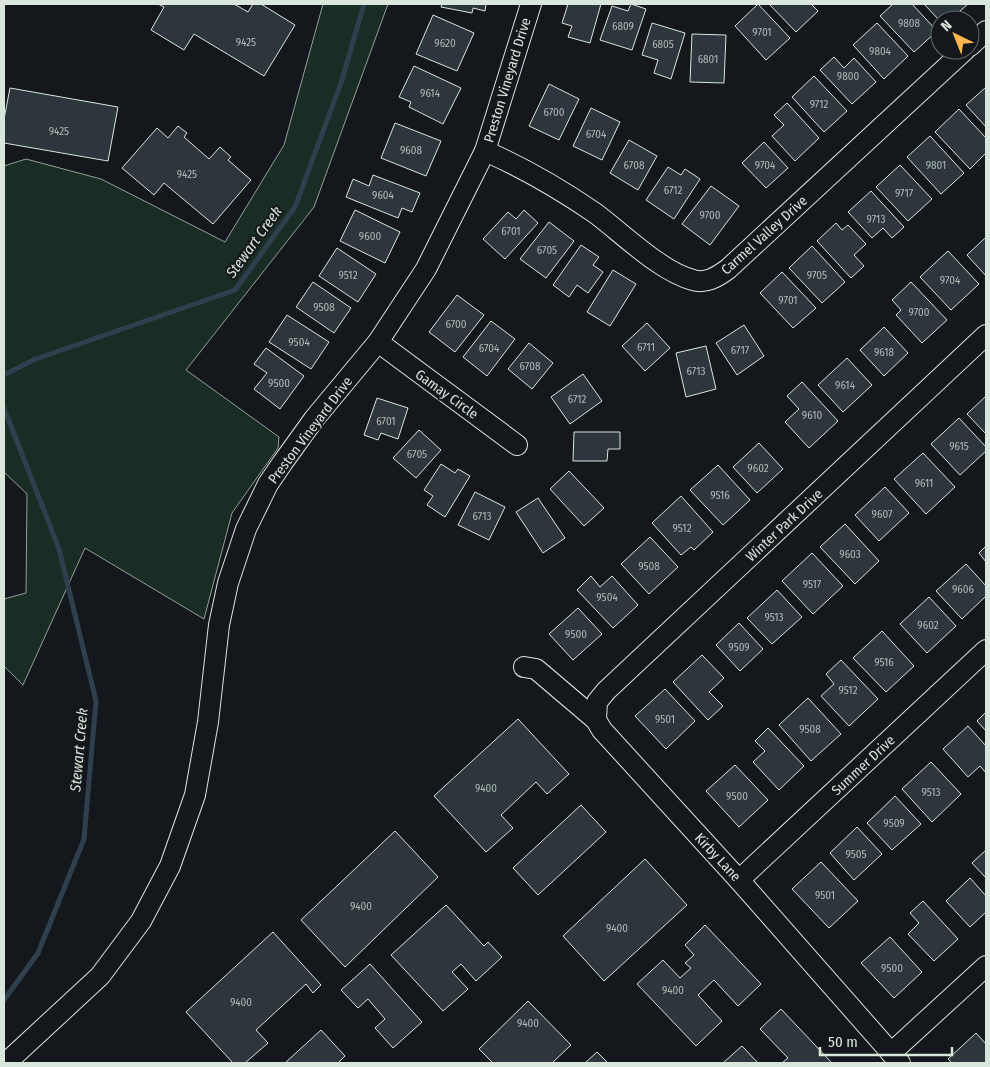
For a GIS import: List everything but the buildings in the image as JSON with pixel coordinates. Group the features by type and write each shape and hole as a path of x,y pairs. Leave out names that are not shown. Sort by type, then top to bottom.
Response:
{"street":[{"name":"Preston Vineyard Drive","path":"6,1063 100,976 140,921 158,890 180,842 195,795 208,722 219,625 232,569 246,529 268,484 283,462 314,418 378,342 426,269 485,151 531,4"},
{"name":"Carmel Valley Drive","path":"485,151 520,167 567,194 664,266 688,279 705,281 728,269 955,60"},
{"name":"Winter Park Drive","path":"596,720 597,702 606,691 986,335"},
{"name":"Gamay Circle","path":"378,342 517,445"},
{"name":"Summer Drive","path":"740,880 986,650"},
{"name":"Kirby Lane","path":"524,667 536,668 596,720 602,730 740,880 896,1058"},
{"path":"896,1058 986,966"}],"green space":[{"path":"323,4 388,4 314,207 186,370 279,437 278,448 232,513 204,619 85,548 23,685 4,666 4,599 26,593 27,494 4,472 4,166 26,159 101,179 225,242 284,145"}],"waterway":[{"name":"Stewart Creek","path":"4,375 33,360 235,290 295,207 341,83 364,4"},
{"name":"Stewart Creek","path":"4,408 59,549 96,701 84,839 38,953 4,1000"}]}
